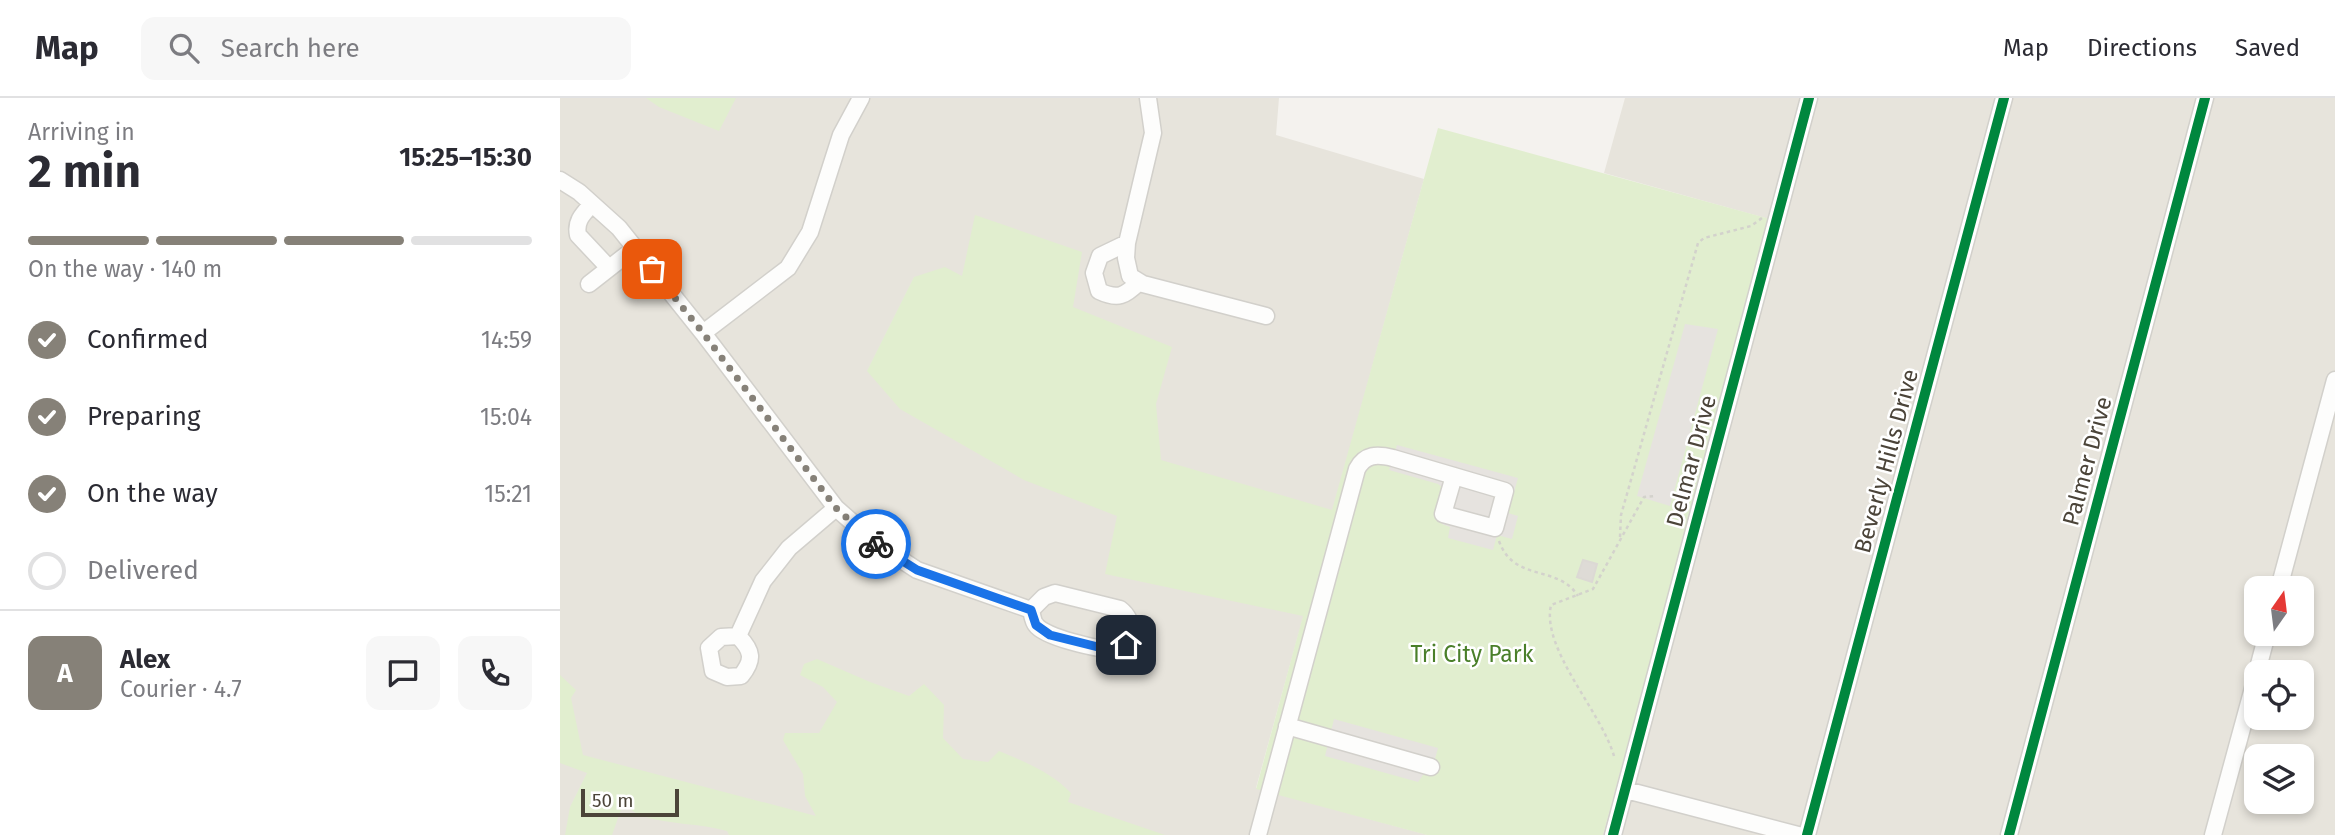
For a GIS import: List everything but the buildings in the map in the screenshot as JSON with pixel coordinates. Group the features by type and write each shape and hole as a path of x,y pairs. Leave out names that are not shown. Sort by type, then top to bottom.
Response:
{"street":[{"path":"703,333 788,268 810,232 841,135 861,98"},
{"path":"1148,98 1153,133 1127,243 1126,258 1130,276 1139,282 1266,316"},
{"name":"Delmar Drive","path":"1613,835 1809,98"},
{"name":"Beverly Hills Drive","path":"1807,835 2004,98"},
{"name":"Palmer Drive","path":"2009,835 2205,98"},
{"path":"560,180 619,228 635,247 836,508 877,544 917,570 1031,610"},
{"path":"592,204 576,227 578,234 609,268"},
{"path":"1127,243 1100,256 1094,273 1098,291 1112,298 1125,296 1139,282"},
{"path":"589,284 635,247"},
{"path":"2282,576 2335,380"},
{"path":"1258,835 1357,469 1362,461 1374,455 1384,456 1454,476 1505,491 1495,528 1443,514 1454,476"},
{"path":"738,636 763,581 789,548 836,508"},
{"path":"1055,593 1068,596 1120,610 1128,615 1132,623 1131,634 1126,645 1116,649 1089,645 1050,635 1036,625 1031,610 1044,597 1055,593"},
{"path":"2213,835 2244,719"},
{"path":"1287,726 1432,767"},
{"path":"1626,790 1798,835"}],"path":[{"path":"1620,537 1626,494 1698,243 1704,238 1751,226 1762,218 1764,212"},
{"path":"1614,756 1602,727 1559,655 1548,616 1551,605 1592,589 1644,497 1655,496"},
{"path":"1495,528 1502,548 1517,565 1524,570 1567,582 1578,596"}],"shaded area":[{"path":"560,98 1279,98 1276,135 1424,179 1256,788 1428,835 560,835"},
{"path":"1625,98 2335,98 2335,835 1603,835 1769,219 1604,173"},
{"path":"1685,324 1718,329 1670,506 1637,496"},
{"path":"1397,445 1518,478 1508,513 1518,516 1512,539 1497,535 1493,550 1448,538 1450,527 1442,524 1440,517 1443,488 1438,484 1389,470"},
{"path":"1334,719 1438,748 1435,759 1418,782 1325,756"}],"green space":[{"path":"646,98 736,98 719,131 659,107"},
{"name":"Tri City Park","path":"1438,128 1770,219 1603,835 1427,835 1256,789 1303,616 1105,574 1117,516 1024,480 900,409 867,371 914,277 945,267 962,276 975,215 1082,252 1073,307 1172,347 1156,404 1161,460 1332,510"},
{"path":"817,659 909,696 924,684 944,705 943,738 963,759 988,762 999,751 1055,779 1071,793 1068,802 1165,835 729,835 727,831 716,828 643,816 623,804 612,835 565,835 570,807 587,773 560,763 560,675 576,690 571,698 583,755 816,816 805,796 803,774 783,740 785,733 819,733 837,702 823,687 800,675 804,664"}],"cycle path":[{"path":"1613,835 1809,98"},
{"path":"1807,835 2004,98"},
{"path":"2009,835 2205,98"}],"way so far":[{"path":"652,269 836,508 876,544"}],"route":[{"path":"876,544 917,570 1031,610 1036,625 1050,635 1102,648 1116,649 1126,645"}]}
